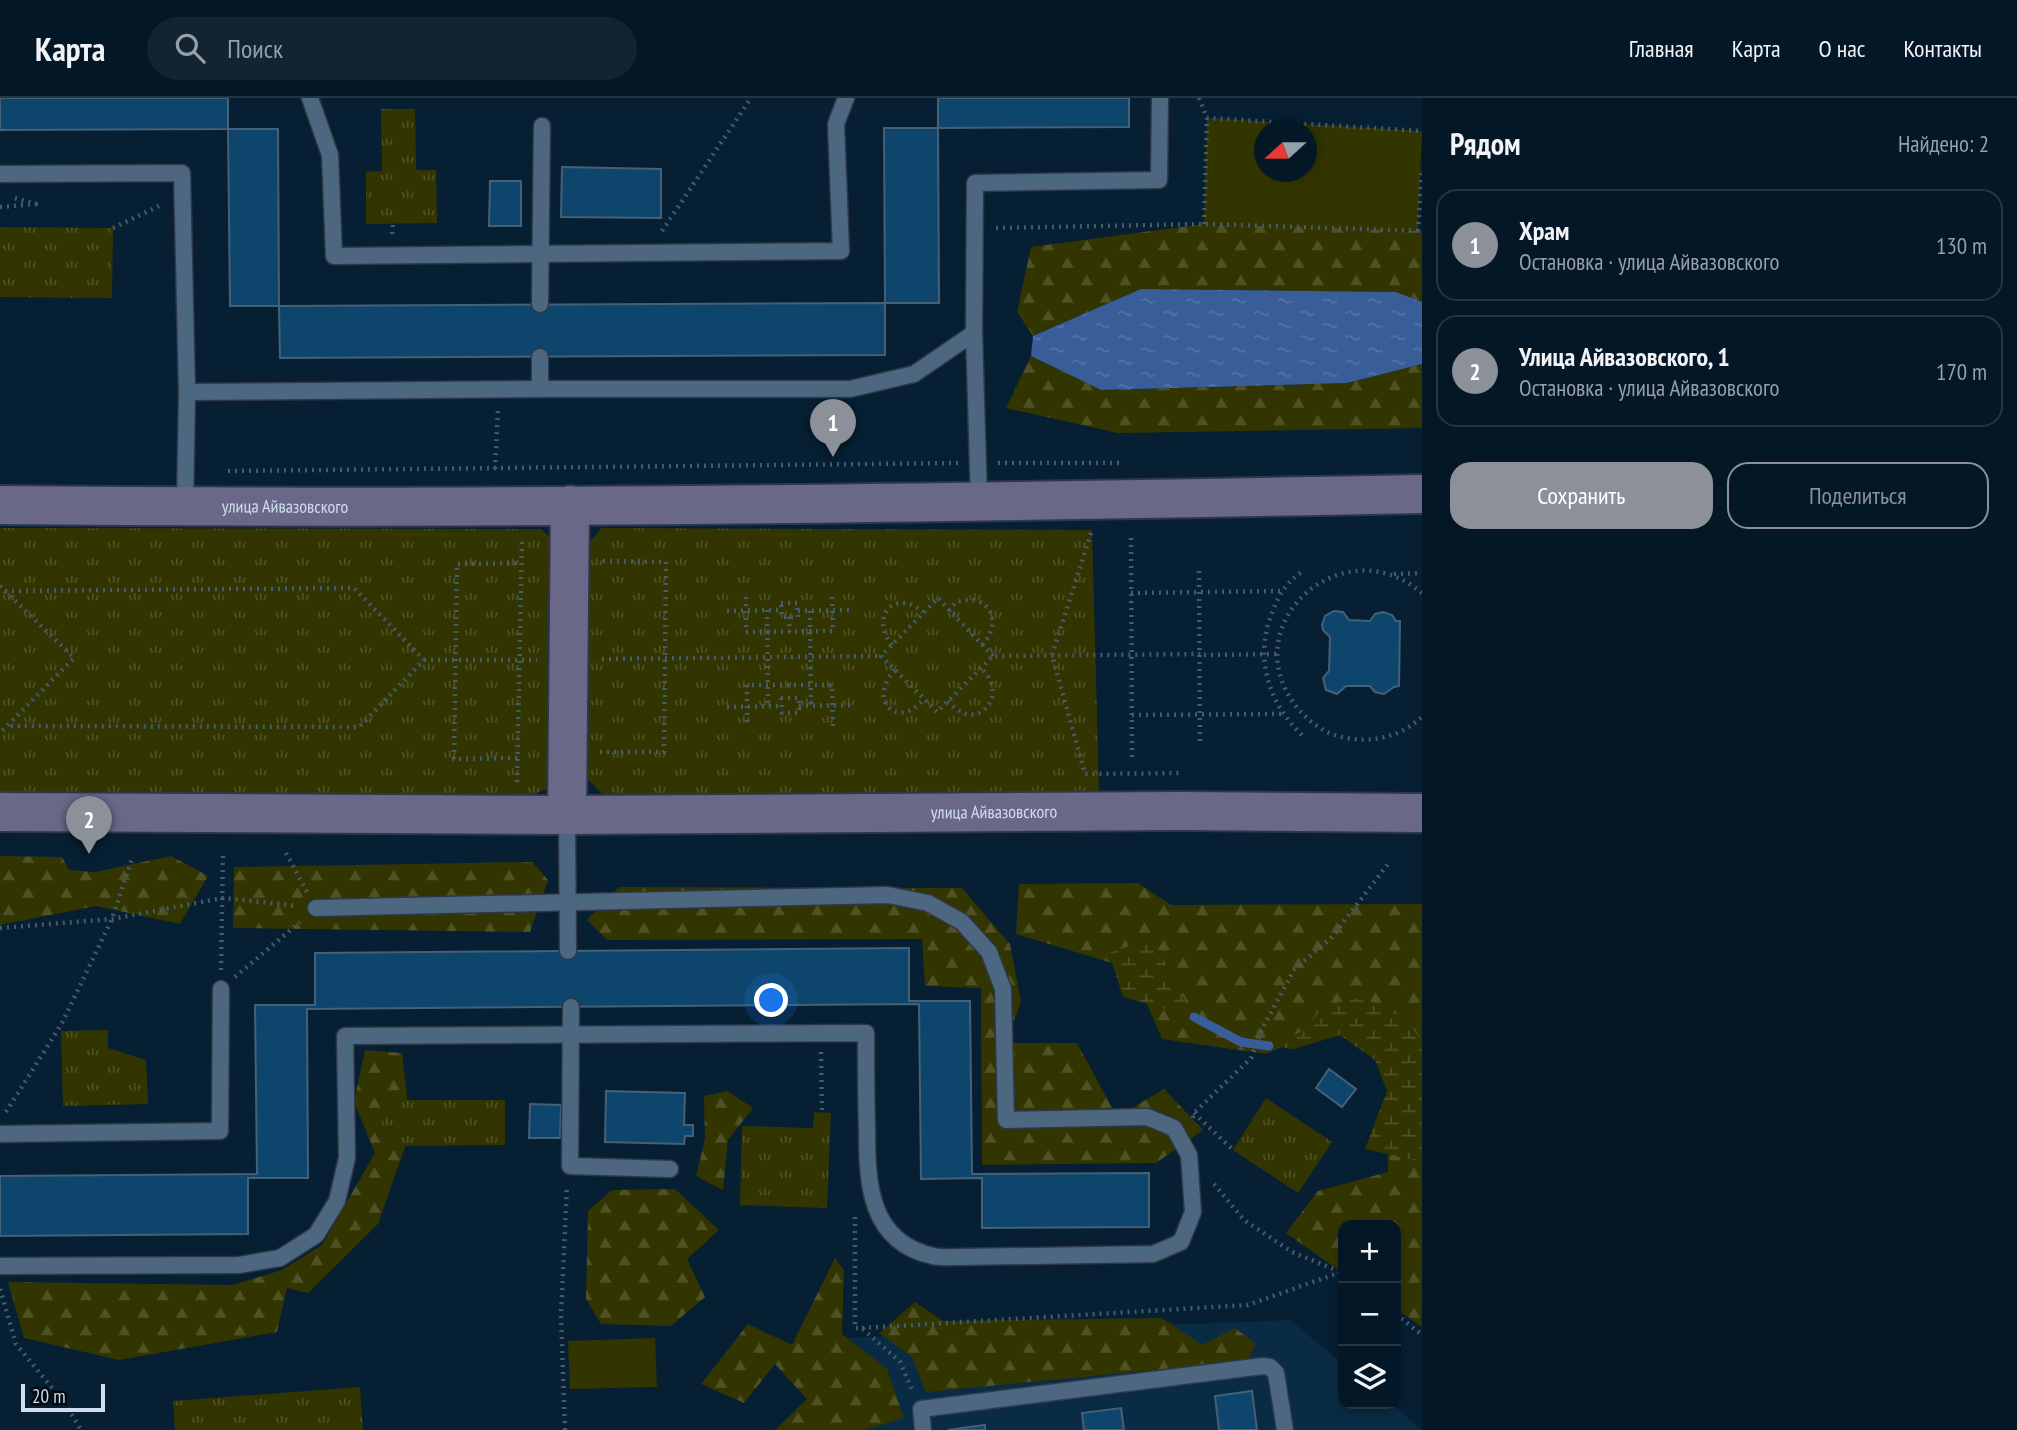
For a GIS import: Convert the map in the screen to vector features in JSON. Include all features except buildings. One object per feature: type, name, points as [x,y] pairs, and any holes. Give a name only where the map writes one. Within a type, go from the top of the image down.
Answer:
[{"type":"main road","name":"улица Айвазовского","points":[[0,505],[185,489],[570,505],[1422,494]]},
{"type":"main road","points":[[566,815],[570,505]]},
{"type":"main road","name":"улица Айвазовского","points":[[0,811],[566,815],[1180,811],[1422,813]]},
{"type":"lane","points":[[310,98],[330,155],[334,256],[841,251],[836,124],[846,98]]},
{"type":"lane","points":[[979,501],[974,333],[975,183],[1159,180],[1160,98]]},
{"type":"lane","points":[[540,304],[542,126]]},
{"type":"lane","points":[[0,174],[182,173],[187,393],[185,489]]},
{"type":"lane","points":[[187,393],[540,388],[850,389],[914,374],[974,333]]},
{"type":"lane","points":[[540,356],[540,388]]},
{"type":"lane","points":[[566,815],[568,951]]},
{"type":"lane","points":[[0,1266],[239,1265],[280,1258],[316,1235],[337,1201],[347,1158],[345,1036],[866,1033],[867,1178],[873,1205],[886,1228],[907,1246],[933,1256],[1153,1254],[1181,1242],[1193,1212],[1189,1155],[1174,1128],[1147,1117],[1006,1120],[1003,989],[989,952],[962,922],[928,903],[888,894],[316,908]]},
{"type":"lane","points":[[0,1134],[220,1131],[221,989]]},
{"type":"lane","points":[[570,1007],[570,1166],[670,1169]]},
{"type":"lane","points":[[923,1430],[920,1409],[1262,1366],[1270,1367],[1276,1373],[1284,1430]]},
{"type":"path","points":[[646,255],[751,98]]},
{"type":"path","points":[[1199,98],[1207,118],[1204,224]]},
{"type":"path","points":[[1207,118],[1422,131]]},
{"type":"path","points":[[975,228],[1204,224],[1420,231],[1422,169]]},
{"type":"path","points":[[113,228],[183,195]]},
{"type":"path","points":[[0,208],[36,204],[12,197]]},
{"type":"path","points":[[495,469],[499,390]]},
{"type":"path","points":[[185,489],[495,469],[979,462],[1123,464]]},
{"type":"path","points":[[1091,530],[1052,655],[1085,774],[1179,773]]},
{"type":"path","points":[[517,784],[522,534]]},
{"type":"path","points":[[1131,538],[1132,758]]},
{"type":"path","points":[[567,752],[664,752],[666,562],[570,561]]},
{"type":"path","points":[[517,758],[454,758],[455,660],[457,565],[521,563]]},
{"type":"path","points":[[1422,573],[1390,573],[1367,569],[1351,570],[1326,578],[1300,598],[1286,619],[1279,654],[1282,677],[1291,699],[1308,719],[1328,733],[1351,739],[1378,739],[1399,733],[1422,718]]},
{"type":"path","points":[[1199,570],[1203,654],[1200,744]]},
{"type":"path","points":[[1302,572],[1290,580],[1282,591],[1266,628],[1264,668],[1270,689],[1283,713],[1302,735]]},
{"type":"path","points":[[1390,573],[1422,593]]},
{"type":"path","points":[[2,588],[354,588],[424,660],[881,656],[937,598],[993,656]]},
{"type":"path","points":[[0,733],[74,658],[2,588]]},
{"type":"path","points":[[1131,593],[1282,591]]},
{"type":"path","points":[[746,597],[746,632],[833,631],[832,594]]},
{"type":"path","points":[[949,611],[955,603],[972,599],[981,602],[990,611],[994,621],[992,630],[982,645]]},
{"type":"path","points":[[892,645],[884,635],[882,625],[889,608],[904,602],[913,604],[923,612]]},
{"type":"path","points":[[781,603],[797,603],[797,611],[797,617],[782,617],[781,603]]},
{"type":"path","points":[[767,610],[768,706]]},
{"type":"path","points":[[727,611],[782,610]]},
{"type":"path","points":[[797,611],[852,610]]},
{"type":"path","points":[[810,611],[811,706]]},
{"type":"path","points":[[789,617],[790,632]]},
{"type":"path","points":[[881,656],[937,712],[993,656],[1279,654]]},
{"type":"path","points":[[7,726],[359,727],[424,660]]},
{"type":"path","points":[[948,701],[965,714],[974,714],[988,705],[993,694],[993,684],[981,668]]},
{"type":"path","points":[[895,670],[884,685],[882,696],[885,705],[893,711],[906,713],[916,709],[924,699]]},
{"type":"path","points":[[747,722],[747,685],[832,685],[833,727]]},
{"type":"path","points":[[789,685],[789,698]]},
{"type":"path","points":[[781,698],[799,698],[799,706],[799,713],[782,713],[781,698]]},
{"type":"path","points":[[799,706],[851,705]]},
{"type":"path","points":[[727,707],[781,706]]},
{"type":"path","points":[[1132,715],[1283,713]]},
{"type":"path","points":[[221,989],[223,853]]},
{"type":"path","points":[[286,853],[316,908]]},
{"type":"path","points":[[0,1122],[62,1023],[112,919],[133,856]]},
{"type":"path","points":[[1338,1270],[1292,1252],[1244,1220],[1189,1155],[1194,1113],[1251,1058],[1263,1027],[1294,970],[1332,937],[1388,864]]},
{"type":"path","points":[[0,928],[112,919],[223,898],[316,908]]},
{"type":"path","points":[[221,989],[316,908]]},
{"type":"path","points":[[820,1034],[822,1112]]},
{"type":"path","points":[[1194,1113],[1233,1150]]},
{"type":"path","points":[[565,1195],[561,1315],[565,1430]]},
{"type":"path","points":[[855,1240],[855,1328],[1248,1305],[1338,1274]]},
{"type":"path","points":[[0,1289],[16,1344],[66,1405],[81,1430]]},
{"type":"path","points":[[1401,1318],[1422,1335]]},
{"type":"path","points":[[862,1328],[900,1362],[920,1409]]},
{"type":"shaded area","points":[[1290,1320],[1338,1360],[1338,1409],[1398,1409],[1422,1430],[806,1430],[842,1338]]},
{"type":"green space","points":[[381,109],[415,109],[416,170],[436,170],[437,223],[366,224],[366,172],[382,171]]},
{"type":"green space","points":[[1207,118],[1254,121],[1254,182],[1317,182],[1317,125],[1422,131],[1418,231],[1204,224]]},
{"type":"green space","points":[[1204,224],[1422,231],[1422,302],[1396,292],[1141,289],[1033,336],[1017,312],[1031,247]]},
{"type":"green space","points":[[0,227],[113,228],[112,298],[0,297]]},
{"type":"green space","points":[[1031,356],[1101,390],[1347,383],[1422,364],[1422,428],[1118,433],[1006,408]]},
{"type":"green space","points":[[0,528],[541,529],[556,543],[551,787],[526,798],[0,800]]},
{"type":"green space","points":[[602,528],[1092,530],[1099,794],[606,798],[583,774],[587,545]]},
{"type":"green space","points":[[0,856],[62,857],[69,870],[95,872],[171,856],[208,876],[180,924],[96,906],[0,925]]},
{"type":"green space","points":[[532,862],[548,880],[530,932],[233,928],[234,867]]},
{"type":"green space","points":[[1138,883],[1171,905],[1422,904],[1422,1327],[1401,1312],[1401,1220],[1338,1220],[1338,1269],[1286,1233],[1318,1191],[1388,1172],[1387,1108],[1407,1056],[1344,1017],[1266,1054],[1162,1039],[1132,969],[1016,934],[1019,884]]},
{"type":"green space","points":[[619,887],[962,888],[1010,944],[1021,1002],[1006,1043],[1077,1043],[1117,1117],[1164,1089],[1203,1130],[1156,1163],[982,1165],[981,988],[925,986],[922,939],[607,940],[587,920]]},
{"type":"green space","points":[[1152,938],[1194,1017],[1123,997],[1109,953]]},
{"type":"green space","points":[[1362,997],[1406,1019],[1422,1041],[1422,1158],[1419,1161],[1365,1149],[1387,1091],[1375,1060],[1340,1035],[1294,1049],[1269,1046],[1305,1030],[1323,1006]]},
{"type":"green space","points":[[108,1030],[108,1048],[146,1060],[148,1104],[63,1106],[61,1031]]},
{"type":"green space","points":[[365,1050],[402,1053],[411,1130],[378,1224],[308,1293],[287,1288],[277,1332],[119,1360],[24,1338],[8,1282],[232,1285],[282,1270],[322,1245],[375,1153],[354,1102]]},
{"type":"green space","points":[[727,1091],[753,1108],[728,1140],[723,1190],[696,1176],[705,1139],[704,1096]]},
{"type":"green space","points":[[1266,1098],[1332,1142],[1298,1193],[1233,1150]]},
{"type":"green space","points":[[382,1100],[505,1100],[505,1145],[382,1146]]},
{"type":"green space","points":[[814,1112],[831,1113],[827,1208],[740,1205],[742,1126],[813,1128]]},
{"type":"green space","points":[[675,1189],[719,1230],[687,1259],[705,1297],[671,1326],[601,1324],[586,1299],[588,1211],[612,1190]]},
{"type":"green space","points":[[835,1258],[844,1270],[842,1334],[887,1369],[904,1418],[865,1430],[775,1430],[807,1399],[775,1364],[744,1403],[701,1384],[748,1324],[792,1345]]},
{"type":"green space","points":[[915,1302],[943,1321],[1162,1318],[1202,1345],[1235,1328],[1256,1344],[1248,1361],[926,1392],[912,1357],[879,1333]]},
{"type":"green space","points":[[655,1338],[657,1387],[570,1389],[568,1341]]},
{"type":"green space","points":[[360,1387],[363,1430],[175,1430],[173,1401]]},
{"type":"water","points":[[1141,289],[1396,292],[1422,302],[1422,364],[1347,383],[1101,390],[1031,356],[1033,336]]},
{"type":"waterway","points":[[1194,1017],[1241,1042],[1269,1046]]},
{"type":"place","name":"Храм","points":[[833,457]]},
{"type":"place","name":"Улица Айвазовского, 1","points":[[89,854]]}]
